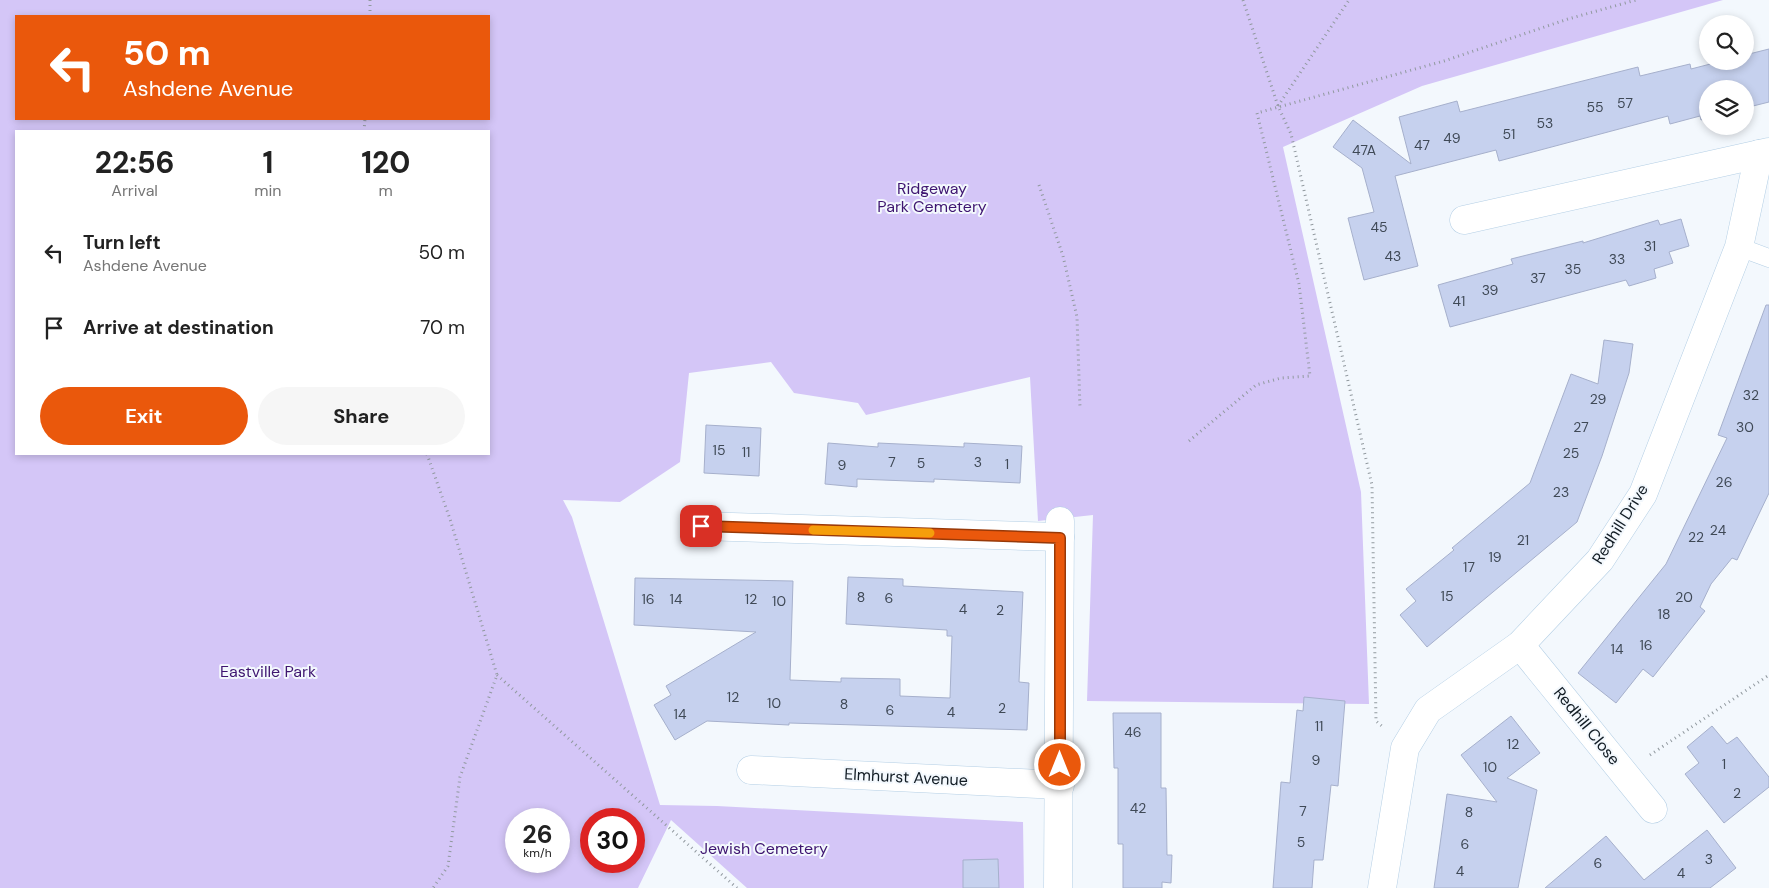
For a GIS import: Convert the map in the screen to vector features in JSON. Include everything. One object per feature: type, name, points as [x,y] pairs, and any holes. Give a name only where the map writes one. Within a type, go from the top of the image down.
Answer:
[{"type":"street","name":"Redhill Drive","points":[[1382,888],[1405,748],[1428,710],[1520,645],[1600,560],[1643,494],[1739,247],[1764,153],[1464,220]]},
{"type":"street","points":[[701,526],[1060,529],[1058,888]]},
{"type":"street","name":"Redhill Close","points":[[1520,645],[1652,809]]},
{"type":"street","name":"Elmhurst Avenue","points":[[751,770],[1060,785]]},
{"type":"lane","points":[[1739,247],[1769,258]]},
{"type":"path","points":[[370,0],[370,15]]},
{"type":"path","points":[[1243,0],[1278,106],[1291,134],[1372,485],[1376,721],[1405,748]]},
{"type":"path","points":[[1278,106],[1349,0]]},
{"type":"path","points":[[1189,441],[1256,385],[1281,378],[1310,376],[1298,284],[1257,113],[1444,60],[1568,19],[1636,0]]},
{"type":"path","points":[[1039,185],[1063,256],[1076,318],[1080,408]]},
{"type":"path","points":[[427,455],[450,519],[497,675],[737,888]]},
{"type":"path","points":[[433,888],[448,866],[460,777],[497,675]]},
{"type":"path","points":[[1624,772],[1769,675]]},
{"type":"green space","points":[[0,0],[1723,0],[1422,86],[1283,147],[1361,492],[1369,704],[1087,701],[1093,515],[1038,521],[1030,377],[866,415],[858,403],[794,393],[771,362],[689,373],[680,462],[620,502],[563,500],[572,517],[660,805],[717,806],[1023,822],[1024,888],[747,888],[671,820],[638,888],[0,888]]},
{"type":"building","points":[[1769,49],[1769,102],[1754,106],[1754,80],[1699,80],[1699,116],[1670,124],[1668,116],[1499,161],[1496,150],[1395,176],[1418,266],[1364,280],[1348,218],[1374,212],[1362,168],[1333,147],[1353,120],[1411,164],[1399,117],[1457,101],[1460,112],[1638,67],[1640,76],[1690,64],[1691,69],[1699,67],[1699,70],[1754,70],[1754,53]]},
{"type":"building","points":[[1681,219],[1689,246],[1669,252],[1673,263],[1654,269],[1656,278],[1629,286],[1626,280],[1450,327],[1438,285],[1513,264],[1511,259],[1583,241],[1583,243],[1658,220],[1660,225]]},
{"type":"building","points":[[1766,305],[1769,305],[1769,493],[1737,560],[1732,558],[1711,584],[1700,607],[1705,611],[1653,677],[1643,669],[1616,703],[1578,673],[1666,564],[1727,438],[1718,435]]},
{"type":"building","points":[[1604,340],[1633,344],[1629,373],[1602,456],[1577,522],[1427,647],[1400,615],[1416,601],[1406,589],[1454,550],[1452,548],[1530,483],[1571,374],[1598,384]]},
{"type":"building","points":[[706,425],[761,428],[759,476],[704,473]]},
{"type":"building","points":[[828,443],[878,447],[878,443],[964,447],[964,443],[1022,446],[1020,483],[934,479],[934,482],[857,479],[857,487],[825,484]]},
{"type":"building","points":[[848,577],[903,579],[903,586],[1023,592],[1019,682],[1029,683],[1027,730],[789,723],[789,725],[707,721],[675,740],[654,705],[671,695],[666,686],[756,632],[634,625],[635,578],[793,581],[790,680],[841,682],[841,678],[900,679],[900,696],[950,698],[952,636],[947,636],[947,630],[846,624]]},
{"type":"building","points":[[1304,697],[1345,701],[1338,786],[1331,785],[1323,860],[1314,860],[1312,888],[1273,888],[1281,782],[1290,783],[1297,710],[1303,711]]},
{"type":"building","points":[[1113,713],[1161,713],[1161,788],[1166,788],[1167,855],[1172,855],[1171,883],[1162,882],[1162,888],[1123,888],[1123,844],[1118,844],[1118,768],[1114,768]]},
{"type":"building","points":[[1511,716],[1540,753],[1507,778],[1537,790],[1518,888],[1434,888],[1447,794],[1497,802],[1461,755]]},
{"type":"building","points":[[1712,726],[1727,744],[1737,737],[1769,777],[1769,787],[1724,823],[1685,774],[1699,763],[1687,747]]},
{"type":"building","points":[[1707,830],[1736,868],[1710,888],[1545,888],[1606,836],[1644,880]]},
{"type":"building","points":[[998,859],[999,888],[963,888],[963,860]]},
{"type":"slow traffic","points":[[813,530],[930,533]]},
{"type":"route","points":[[701,526],[1060,538],[1060,765]]},
{"type":"park label","name":"Ridgeway Park Cemetery","points":[[932,197]]},
{"type":"park label","name":"Eastville Park","points":[[268,671]]},
{"type":"park label","name":"Jewish Cemetery","points":[[764,848]]}]
